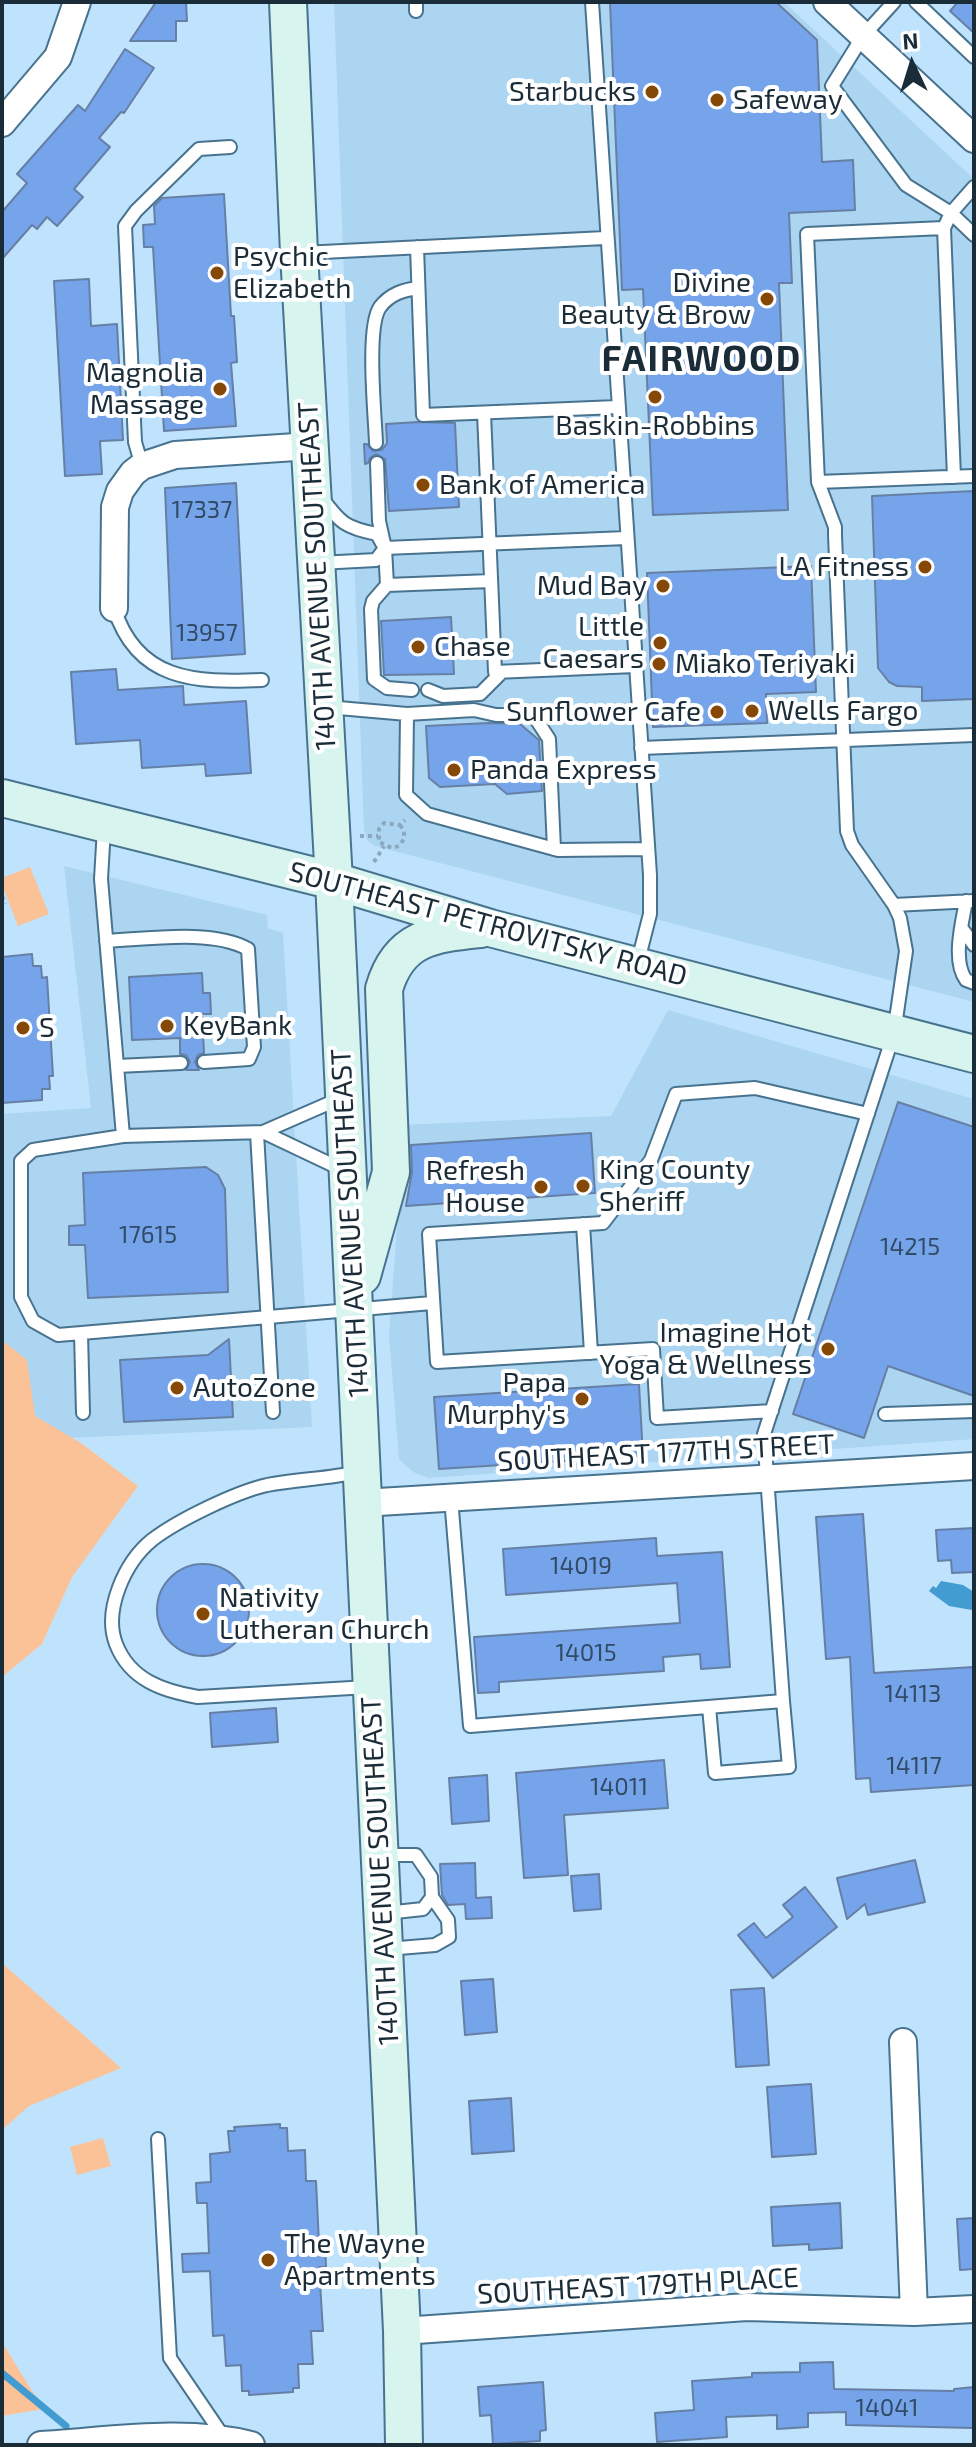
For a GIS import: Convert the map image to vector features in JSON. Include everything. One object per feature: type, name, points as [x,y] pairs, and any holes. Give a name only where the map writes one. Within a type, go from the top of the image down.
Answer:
[{"type":"main road","name":"140TH AVENUE SOUTHEAST","points":[[288,2],[334,881],[402,2331],[404,2445]]},
{"type":"main road","name":"SOUTHEAST PETROVITSKY ROAD","points":[[2,798],[334,881],[490,928],[974,1054]]},
{"type":"main road","points":[[353,1309],[391,1172],[384,989],[389,972],[400,956],[419,940],[443,933],[490,928]]},
{"type":"street","points":[[2,123],[58,57],[77,2]]},
{"type":"street","points":[[827,2],[974,139]]},
{"type":"street","points":[[114,608],[115,507],[120,491],[133,473],[142,466],[175,455],[311,446]]},
{"type":"street","name":"SOUTHEAST 177TH STREET","points":[[362,1487],[451,1498],[974,1466]]},
{"type":"street","points":[[903,2042],[914,2312]]},
{"type":"street","name":"SOUTHEAST 179TH PLACE","points":[[402,2331],[747,2307],[914,2312],[974,2309]]},
{"type":"street","points":[[41,2445],[172,2437],[238,2442]]},
{"type":"lane","points":[[592,2],[605,238],[648,849],[650,914],[637,965]]},
{"type":"lane","points":[[894,2],[863,36],[832,86],[906,185],[951,213],[974,235]]},
{"type":"lane","points":[[923,4],[974,57]]},
{"type":"lane","points":[[142,466],[135,442],[125,226],[136,211],[199,149],[230,147]]},
{"type":"lane","points":[[954,477],[944,228],[951,213],[974,187]]},
{"type":"lane","points":[[709,1707],[715,1773],[789,1767],[765,1480],[764,1434],[894,1033],[906,951],[900,918],[894,905],[852,845],[847,831],[835,527],[818,482],[807,234],[944,228]]},
{"type":"lane","points":[[299,253],[605,238]]},
{"type":"lane","points":[[417,247],[423,415],[617,407]]},
{"type":"lane","points":[[376,443],[372,328],[378,309],[389,296],[418,288]]},
{"type":"lane","points":[[484,413],[495,672],[635,666]]},
{"type":"lane","points":[[377,463],[379,521],[385,548],[387,585],[373,601],[371,609],[374,679],[387,688],[412,690]]},
{"type":"lane","points":[[818,482],[974,476]]},
{"type":"lane","points":[[312,484],[338,520],[358,530],[377,534],[385,548]]},
{"type":"lane","points":[[385,548],[626,538]]},
{"type":"lane","points":[[316,563],[376,560],[385,548]]},
{"type":"lane","points":[[387,585],[491,581]]},
{"type":"lane","points":[[114,608],[121,631],[137,653],[171,675],[236,681],[262,680]]},
{"type":"lane","points":[[428,690],[443,696],[480,694],[502,672]]},
{"type":"lane","points":[[324,707],[407,714],[474,710],[496,715],[527,715],[541,723],[549,739],[554,849]]},
{"type":"lane","points":[[407,714],[406,795],[427,814],[554,849],[648,849]]},
{"type":"lane","points":[[641,748],[974,735]]},
{"type":"lane","points":[[104,825],[101,879],[123,1136]]},
{"type":"lane","points":[[894,905],[970,901],[958,951],[959,968],[966,980],[974,983]]},
{"type":"lane","points":[[963,930],[974,945]]},
{"type":"lane","points":[[106,941],[213,937],[234,941],[248,949],[254,1047],[249,1059],[204,1062]]},
{"type":"lane","points":[[117,1066],[181,1063]]},
{"type":"lane","points":[[772,1411],[657,1418],[653,1349],[437,1362],[429,1234],[603,1223],[651,1160],[676,1094],[755,1088],[868,1114]]},
{"type":"lane","points":[[344,1097],[260,1132],[123,1136],[33,1150],[21,1161],[21,1297],[33,1321],[58,1335],[432,1303]]},
{"type":"lane","points":[[260,1132],[347,1172]]},
{"type":"lane","points":[[260,1132],[273,1412]]},
{"type":"lane","points":[[583,1224],[591,1353]]},
{"type":"lane","points":[[81,1333],[83,1413]]},
{"type":"lane","points":[[885,1414],[974,1411]]},
{"type":"lane","points":[[362,1487],[332,1478],[266,1485],[205,1509],[152,1541],[130,1564],[115,1603],[112,1634],[121,1657],[133,1671],[149,1683],[170,1692],[198,1697],[371,1687]]},
{"type":"lane","points":[[451,1498],[470,1726],[783,1701]]},
{"type":"lane","points":[[379,1855],[416,1855],[431,1877],[432,1897],[448,1920],[449,1937],[435,1945],[384,1950]]},
{"type":"lane","points":[[382,1913],[423,1909],[432,1897]]},
{"type":"lane","points":[[158,2139],[170,2358],[238,2442]]},
{"type":"path","points":[[400,825],[405,820]]},
{"type":"path","points":[[384,823],[400,825],[404,831],[404,839],[399,846],[392,848],[384,846],[378,836],[384,823]]},
{"type":"path","points":[[354,836],[378,836]]},
{"type":"path","points":[[374,862],[384,846]]},
{"type":"path","points":[[2,896],[5,904]]},
{"type":"shaded area","points":[[334,2],[784,2],[974,179],[974,1002],[375,846],[367,840],[364,831]]},
{"type":"shaded area","points":[[64,866],[267,915],[268,928],[283,933],[312,1427],[2,1441],[2,1114],[91,1108]]},
{"type":"shaded area","points":[[30,867],[49,914],[18,926],[2,878]]},
{"type":"shaded area","points":[[668,1010],[974,1099],[974,1439],[428,1478],[413,1472],[399,1459],[389,1336],[401,1172],[400,1125],[611,1116]]},
{"type":"shaded area","points":[[2,1340],[27,1360],[35,1416],[81,1443],[138,1486],[72,1577],[42,1644],[2,1677]]},
{"type":"shaded area","points":[[2,1963],[121,2068],[29,2106],[2,2130]]},
{"type":"shaded area","points":[[103,2138],[111,2166],[77,2175],[70,2147]]},
{"type":"shaded area","points":[[2,2342],[43,2409],[2,2416]]},
{"type":"water","points":[[941,1581],[963,1585],[974,1592],[972,1610],[949,1606],[929,1591]]},
{"type":"building","points":[[156,2],[186,2],[187,21],[176,21],[176,41],[130,41]]},
{"type":"building","name":"Safeway","points":[[610,2],[776,2],[817,40],[822,162],[853,160],[855,210],[789,213],[792,283],[779,283],[788,510],[653,515],[643,289],[622,290]]},
{"type":"building","points":[[958,2],[974,2],[974,33],[950,11]]},
{"type":"building","points":[[125,49],[154,68],[124,113],[121,112],[99,138],[110,147],[74,189],[83,197],[57,226],[47,217],[37,229],[32,225],[2,259],[2,212],[27,183],[17,174],[78,105],[85,111]]},
{"type":"building","points":[[224,194],[231,316],[234,316],[237,362],[231,363],[236,426],[164,431],[153,247],[144,247],[143,225],[155,224],[154,206],[162,198]]},
{"type":"building","points":[[89,279],[91,326],[117,324],[123,440],[100,441],[102,474],[65,476],[54,281]]},
{"type":"building","name":"Bank of America","points":[[455,423],[459,507],[389,511],[385,459],[376,454],[365,464],[364,444],[373,451],[382,450],[387,443],[386,424]]},
{"type":"building","points":[[236,483],[245,654],[172,659],[165,488]]},
{"type":"building","name":"LA Fitness","points":[[974,491],[974,699],[922,701],[922,687],[897,686],[889,682],[878,668],[872,496]]},
{"type":"building","points":[[811,566],[816,692],[766,694],[767,723],[653,727],[647,573]]},
{"type":"building","name":"Chase","points":[[451,617],[454,674],[384,675],[381,621]]},
{"type":"building","points":[[116,669],[118,690],[183,686],[184,705],[246,701],[251,773],[206,776],[205,764],[142,768],[140,740],[76,744],[71,672]]},
{"type":"building","points":[[520,724],[539,740],[542,791],[507,794],[495,784],[440,787],[429,778],[426,726]]},
{"type":"building","name":"S","points":[[32,954],[33,966],[41,966],[42,978],[47,977],[53,1076],[49,1076],[50,1089],[42,1089],[42,1100],[2,1103],[2,957]]},
{"type":"building","name":"KeyBank","points":[[202,973],[203,993],[210,993],[211,1014],[202,1014],[204,1053],[198,1055],[195,1062],[199,1070],[186,1070],[190,1062],[186,1055],[180,1054],[180,1038],[132,1040],[129,977]]},
{"type":"building","points":[[898,1102],[974,1127],[974,1396],[888,1366],[864,1438],[793,1414]]},
{"type":"building","points":[[591,1133],[595,1193],[406,1206],[412,1172],[411,1145]]},
{"type":"building","points":[[206,1167],[218,1175],[225,1189],[228,1292],[88,1298],[85,1245],[69,1245],[69,1226],[85,1225],[83,1173]]},
{"type":"building","name":"AutoZone","points":[[229,1339],[233,1417],[124,1422],[120,1360],[208,1355]]},
{"type":"building","points":[[639,1384],[643,1456],[439,1469],[434,1397]]},
{"type":"building","points":[[863,1514],[874,1673],[974,1667],[974,1785],[871,1792],[870,1778],[856,1779],[850,1657],[826,1659],[816,1517]]},
{"type":"building","points":[[974,1528],[974,1572],[952,1573],[951,1560],[938,1561],[936,1530]]},
{"type":"building","points":[[656,1538],[657,1556],[722,1552],[730,1667],[701,1669],[700,1654],[663,1657],[664,1671],[499,1682],[499,1692],[478,1693],[474,1637],[680,1623],[677,1583],[506,1595],[503,1549]]},
{"type":"building","name":"Nativity Lutheran Church","points":[[203,1564],[221,1568],[235,1578],[245,1592],[249,1610],[245,1628],[235,1642],[221,1652],[203,1656],[185,1652],[171,1642],[161,1628],[157,1610],[161,1592],[171,1578],[185,1568]]},
{"type":"building","points":[[276,1708],[278,1742],[212,1747],[210,1713]]},
{"type":"building","points":[[664,1760],[668,1808],[564,1815],[568,1875],[524,1878],[516,1773]]},
{"type":"building","points":[[487,1775],[489,1821],[452,1824],[449,1778]]},
{"type":"building","points":[[915,1860],[925,1902],[868,1915],[865,1904],[847,1919],[837,1878]]},
{"type":"building","points":[[475,1863],[476,1898],[491,1897],[492,1918],[466,1919],[465,1904],[448,1905],[442,1895],[440,1864]]},
{"type":"building","points":[[599,1874],[601,1909],[574,1911],[571,1876]]},
{"type":"building","points":[[805,1887],[837,1927],[773,1978],[738,1935],[754,1923],[766,1938],[793,1917],[783,1905]]},
{"type":"building","points":[[493,1979],[497,2032],[465,2035],[461,1981]]},
{"type":"building","points":[[764,1988],[769,2065],[736,2067],[731,1990]]},
{"type":"building","points":[[811,2084],[816,2154],[772,2157],[767,2087]]},
{"type":"building","points":[[511,2098],[514,2151],[472,2154],[469,2101]]},
{"type":"building","name":"The Wayne Apartments","points":[[280,2124],[280,2128],[287,2128],[288,2151],[305,2150],[306,2181],[316,2181],[319,2243],[325,2243],[326,2267],[319,2267],[323,2331],[311,2331],[313,2364],[298,2364],[299,2388],[293,2388],[293,2392],[249,2395],[249,2391],[242,2391],[241,2365],[226,2366],[224,2335],[213,2336],[210,2271],[183,2272],[182,2254],[209,2253],[207,2203],[197,2203],[196,2183],[211,2182],[210,2154],[230,2152],[228,2131],[235,2131],[234,2127]]},
{"type":"building","points":[[840,2203],[842,2248],[809,2250],[809,2244],[773,2246],[771,2207]]},
{"type":"building","points":[[974,2218],[974,2269],[960,2270],[957,2219]]},
{"type":"building","points":[[833,2362],[834,2389],[954,2391],[974,2387],[974,2428],[846,2425],[846,2412],[808,2413],[808,2427],[777,2429],[777,2415],[726,2417],[727,2437],[657,2442],[655,2413],[694,2410],[692,2381],[752,2377],[752,2373],[800,2372],[800,2363]]},
{"type":"building","points":[[543,2382],[546,2430],[540,2431],[540,2441],[493,2444],[491,2415],[480,2416],[478,2387]]},
{"type":"waterway","points":[[2,2373],[66,2426]]},
{"type":"place","name":"Starbucks","points":[[652,92]]},
{"type":"place","name":"Safeway","points":[[717,100]]},
{"type":"place","name":"Psychic Elizabeth","points":[[217,273]]},
{"type":"place","name":"Divine Beauty & Brow","points":[[767,299]]},
{"type":"place","name":"Magnolia Massage","points":[[220,389]]},
{"type":"place","name":"Baskin-Robbins","points":[[655,397]]},
{"type":"place","name":"Bank of America","points":[[423,485]]},
{"type":"place","name":"LA Fitness","points":[[925,567]]},
{"type":"place","name":"Mud Bay","points":[[663,586]]},
{"type":"place","name":"Little Caesars","points":[[660,643]]},
{"type":"place","name":"Chase","points":[[418,647]]},
{"type":"place","name":"Miako Teriyaki","points":[[659,664]]},
{"type":"place","name":"Wells Fargo","points":[[752,711]]},
{"type":"place","name":"Sunflower Cafe","points":[[717,712]]},
{"type":"place","name":"Panda Express","points":[[454,770]]},
{"type":"place","name":"KeyBank","points":[[167,1026]]},
{"type":"place","name":"S","points":[[23,1028]]},
{"type":"place","name":"King County Sheriff","points":[[583,1186]]},
{"type":"place","name":"Refresh House","points":[[541,1187]]},
{"type":"place","name":"Imagine Hot Yoga & Wellness","points":[[828,1349]]},
{"type":"place","name":"AutoZone","points":[[177,1388]]},
{"type":"place","name":"Papa Murphy's","points":[[582,1399]]},
{"type":"place","name":"Nativity Lutheran Church","points":[[203,1614]]},
{"type":"place","name":"The Wayne Apartments","points":[[268,2260]]},
{"type":"district","name":"FAIRWOOD","points":[[702,359]]}]
